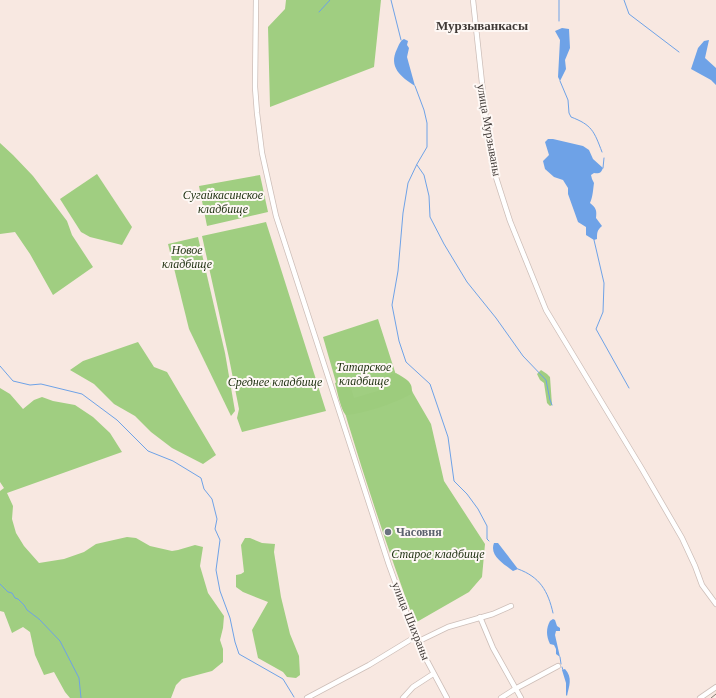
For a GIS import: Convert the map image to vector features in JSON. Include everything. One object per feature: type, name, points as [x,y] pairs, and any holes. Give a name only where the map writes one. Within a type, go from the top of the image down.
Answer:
[{"type":"street","name":"улица Шихраны","points":[[256,0],[256,100],[262,153],[269,191],[389,565],[416,639],[433,674],[447,698]]},
{"type":"street","name":"улица Мурзываны","points":[[473,0],[487,129],[494,168],[510,221],[546,310],[682,538],[695,566],[702,586],[716,604]]},
{"type":"street","points":[[307,698],[416,639],[448,627],[494,614],[511,606]]},
{"type":"street","points":[[480,617],[493,648],[520,698]]},
{"type":"street","points":[[501,698],[558,666]]},
{"type":"street","points":[[403,698],[413,687],[433,674]]},
{"type":"street","points":[[700,698],[716,687]]},
{"type":"green space","points":[[286,0],[381,0],[374,67],[270,107],[268,27],[285,9]]},
{"type":"green space","points":[[0,143],[33,176],[67,221],[72,235],[93,267],[53,295],[30,254],[15,232],[0,234]]},
{"type":"green space","points":[[97,174],[132,227],[122,245],[90,237],[81,232],[60,199]]},
{"type":"green space","name":"Сугайкасинское кладбище","points":[[260,175],[268,212],[207,226],[199,186]]},
{"type":"green space","name":"Среднее кладбище","points":[[266,222],[326,411],[242,432],[237,418],[239,409],[202,236]]},
{"type":"green space","name":"Новое кладбище","points":[[198,237],[225,353],[235,411],[231,416],[189,329],[168,244]]},
{"type":"green space","name":"Старое кладбище","points":[[378,319],[396,375],[408,381],[413,393],[431,424],[444,481],[485,544],[482,577],[469,592],[415,623],[366,481],[323,337]]},
{"type":"green space","points":[[138,342],[154,367],[167,372],[216,455],[203,464],[172,448],[151,432],[135,416],[114,404],[94,384],[70,370],[83,361]]},
{"type":"green space","points":[[541,370],[550,377],[552,405],[550,406],[547,403],[544,383],[540,380],[537,374]]},
{"type":"green space","points":[[396,373],[410,383],[412,390],[411,394],[379,408],[354,414],[346,415],[344,413],[335,383],[343,379],[349,385],[354,398],[378,391],[384,386],[385,376]]},
{"type":"green space","points":[[0,388],[10,394],[23,409],[34,400],[42,397],[53,401],[75,405],[93,417],[110,433],[122,452],[7,493],[13,506],[12,519],[16,533],[24,546],[39,563],[64,559],[84,552],[96,544],[127,537],[136,538],[150,546],[172,551],[195,545],[203,547],[200,566],[208,593],[224,616],[220,640],[223,649],[223,662],[212,671],[182,679],[176,685],[171,698],[70,698],[54,672],[44,675],[35,655],[30,632],[23,627],[12,633],[4,612],[0,611],[0,491],[4,488],[0,482]]},
{"type":"green space","points":[[245,538],[250,538],[262,543],[275,544],[274,552],[281,597],[290,634],[299,656],[300,675],[296,678],[287,677],[283,672],[258,658],[252,630],[268,602],[243,592],[236,587],[236,575],[244,572],[241,545]]},
{"type":"water","points":[[562,28],[569,29],[570,48],[565,60],[566,69],[560,81],[558,77],[560,40],[555,31]]},
{"type":"water","points":[[404,39],[408,41],[407,45],[409,48],[407,57],[415,86],[397,71],[395,66],[395,55],[400,43]]},
{"type":"water","points":[[709,40],[705,58],[716,68],[716,85],[711,80],[691,69],[698,48],[704,41]]},
{"type":"water","points":[[548,139],[583,146],[589,150],[593,159],[603,168],[600,173],[594,173],[591,175],[594,183],[590,203],[596,209],[596,218],[602,226],[599,229],[597,239],[594,240],[586,235],[586,227],[578,222],[568,194],[568,188],[563,180],[554,177],[545,169],[543,161],[549,155],[545,142]]},
{"type":"water","points":[[494,543],[498,543],[518,569],[513,571],[495,556],[493,548]]},
{"type":"water","points":[[553,619],[560,628],[560,631],[556,631],[555,635],[560,657],[556,654],[554,645],[550,644],[547,635],[547,629],[550,621]]},
{"type":"water","points":[[565,669],[570,679],[567,696],[566,683],[562,670]]},
{"type":"waterway","points":[[319,12],[330,0]]},
{"type":"waterway","points":[[391,0],[401,40]]},
{"type":"waterway","points":[[559,0],[559,21]]},
{"type":"waterway","points":[[624,0],[629,14],[679,52]]},
{"type":"waterway","points":[[560,81],[568,100],[569,113],[571,117],[588,126],[597,139],[602,152]]},
{"type":"waterway","points":[[415,86],[427,123],[427,147],[408,183],[403,213],[398,271],[392,305],[399,341],[406,362],[430,384],[448,437],[454,481],[467,494],[478,509],[487,526],[487,539],[489,541]]},
{"type":"waterway","points":[[603,168],[604,158]]},
{"type":"waterway","points":[[417,165],[424,175],[429,196],[430,217],[444,244],[467,282],[496,318],[523,356],[546,380],[552,405]]},
{"type":"waterway","points":[[594,240],[604,283],[603,312],[596,329],[629,388]]},
{"type":"waterway","points":[[0,366],[13,381],[30,385],[41,384],[82,394],[117,420],[148,451],[173,461],[201,478],[204,489],[212,499],[217,519],[215,529],[220,540],[216,570],[220,591],[230,618],[239,654],[283,679],[294,697]]},
{"type":"waterway","points":[[518,569],[532,576],[542,586],[549,598],[553,613]]},
{"type":"waterway","points":[[0,584],[8,592],[12,593],[15,598],[18,599],[27,610],[39,619],[60,641],[79,678],[81,698]]},
{"type":"waterway","points":[[560,657],[561,664]]},
{"type":"railway","points":[[711,698],[716,694]]},
{"type":"place","name":"Часовня","points":[[388,532]]},
{"type":"district","name":"Мурзыванкасы","points":[[482,25]]},
{"type":"park label","name":"Татарское кладбище","points":[[364,374]]}]
